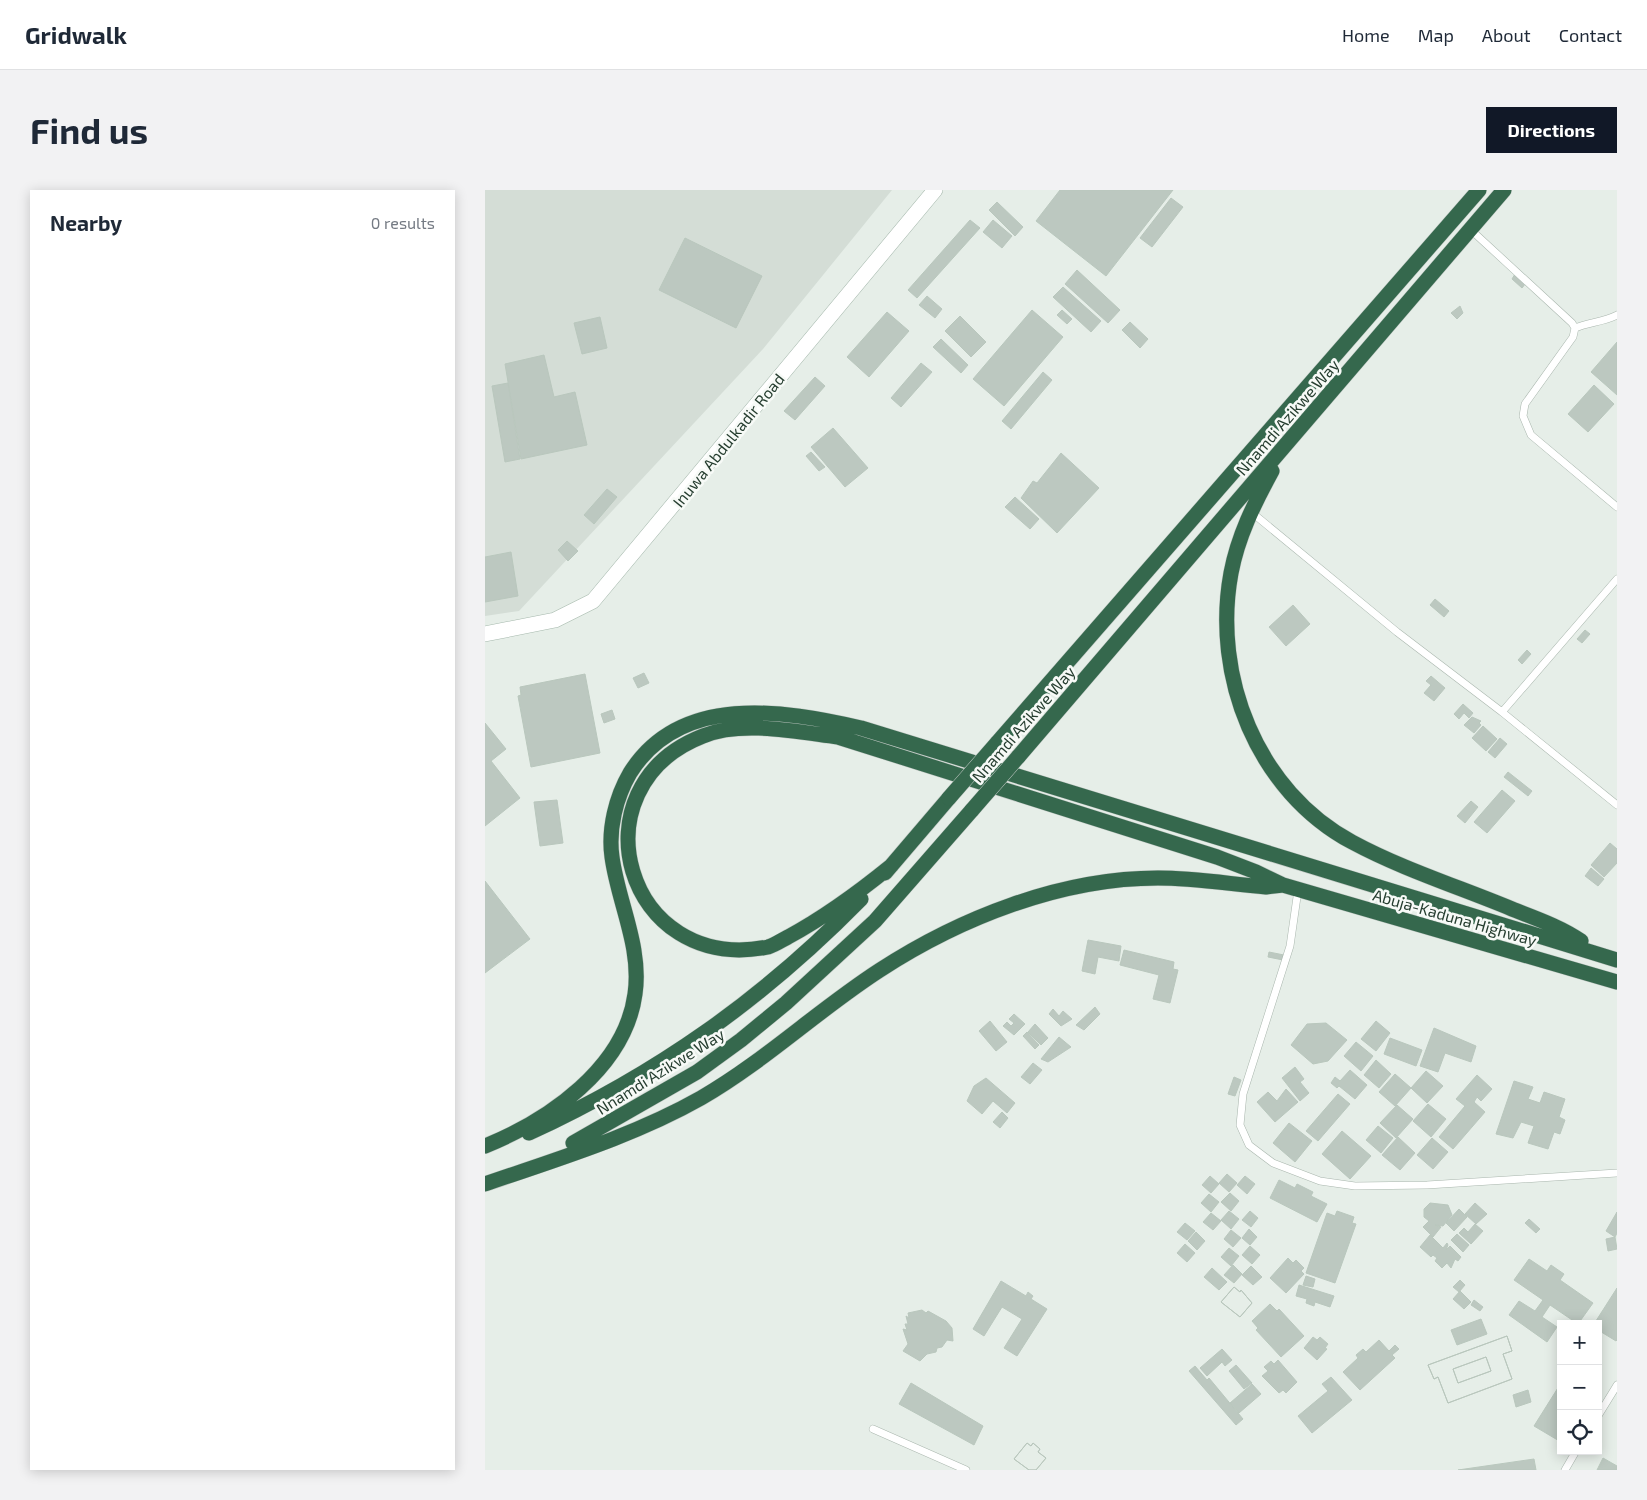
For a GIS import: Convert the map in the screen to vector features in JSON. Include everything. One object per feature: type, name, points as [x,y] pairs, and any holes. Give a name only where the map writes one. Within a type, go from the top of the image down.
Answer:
[{"type":"highway","name":"Nnamdi Azikwe Way","points":[[485,1152],[549,1124],[601,1097],[683,1049],[728,1018],[822,939],[891,866],[1479,190]]},
{"type":"highway","name":"Nnamdi Azikwe Way","points":[[485,1183],[583,1139],[697,1072],[741,1040],[830,964],[875,921],[1471,230],[1503,190]]},
{"type":"highway","points":[[1284,447],[1251,511],[1239,541],[1231,573],[1227,629],[1235,690],[1243,716],[1267,764],[1306,808],[1351,841],[1533,918],[1576,938],[1601,954]]},
{"type":"highway","points":[[485,1146],[536,1120],[565,1101],[588,1080],[619,1040],[635,994],[636,972],[631,936],[612,856],[612,830],[623,785],[637,762],[654,744],[673,730],[730,714],[789,714],[861,728],[1617,960]]},
{"type":"highway","points":[[891,866],[859,892],[797,932],[771,946],[741,950],[713,948],[686,938],[669,927],[648,903],[634,877],[628,848],[628,821],[640,791],[655,768],[677,748],[704,735],[736,730],[777,729],[847,740],[1217,857],[1283,885]]},
{"type":"highway","points":[[485,1183],[639,1127],[700,1098],[749,1067],[879,971],[929,940],[979,916],[1027,900],[1101,884],[1158,878],[1266,887],[1283,885]]},
{"type":"highway","name":"Abuja-Kaduna Highway","points":[[1283,885],[1617,982]]},
{"type":"street","name":"Inuwa Abdulkadir Road","points":[[485,634],[555,620],[593,601],[935,190]]},
{"type":"lane","points":[[1471,230],[1572,323],[1575,328],[1573,337],[1525,404],[1523,416],[1531,435],[1617,507]]},
{"type":"lane","points":[[1575,328],[1617,315]]},
{"type":"lane","points":[[1251,511],[1397,632],[1502,712],[1617,804]]},
{"type":"lane","points":[[1502,712],[1617,579]]},
{"type":"lane","points":[[1298,890],[1290,946],[1243,1094],[1240,1125],[1249,1145],[1273,1163],[1320,1181],[1355,1186],[1427,1185],[1617,1173]]},
{"type":"lane","points":[[1602,1410],[1617,1385]]},
{"type":"lane","points":[[873,1429],[966,1470]]},
{"type":"lane","points":[[1565,1470],[1574,1455]]},
{"type":"shaded area","points":[[485,190],[892,190],[763,349],[519,611],[485,616]]},
{"type":"building","points":[[1060,190],[1173,190],[1106,276],[1036,221]]},
{"type":"building","points":[[1171,198],[1183,207],[1152,247],[1140,238]]},
{"type":"building","points":[[997,202],[1023,227],[1015,236],[989,210]]},
{"type":"building","points":[[970,220],[980,228],[917,298],[908,290]]},
{"type":"building","points":[[993,220],[1012,236],[1002,248],[983,232]]},
{"type":"building","points":[[685,238],[762,276],[736,328],[659,290]]},
{"type":"building","points":[[1077,270],[1120,310],[1108,323],[1065,284]]},
{"type":"building","points":[[1515,274],[1526,283],[1522,288],[1512,279]]},
{"type":"building","points":[[1063,287],[1101,321],[1091,332],[1053,297]]},
{"type":"building","points":[[927,296],[942,309],[935,318],[919,305]]},
{"type":"building","points":[[1460,306],[1463,313],[1457,319],[1451,313]]},
{"type":"building","points":[[1032,310],[1063,337],[1004,406],[973,379]]},
{"type":"building","points":[[1062,310],[1072,319],[1067,324],[1057,315]]},
{"type":"building","points":[[887,312],[909,331],[869,377],[847,357]]},
{"type":"building","points":[[960,316],[986,342],[971,357],[945,331]]},
{"type":"building","points":[[600,317],[607,348],[582,354],[574,323]]},
{"type":"building","points":[[1130,322],[1148,339],[1140,348],[1122,330]]},
{"type":"building","points":[[941,339],[968,365],[961,373],[933,347]]},
{"type":"building","points":[[1617,342],[1617,395],[1591,372]]},
{"type":"building","points":[[544,355],[554,397],[575,392],[587,445],[521,459],[505,364]]},
{"type":"building","points":[[921,363],[932,372],[901,407],[891,398]]},
{"type":"building","points":[[1043,372],[1052,380],[1011,429],[1002,421]]},
{"type":"building","points":[[815,377],[825,386],[795,420],[784,411]]},
{"type":"building","points":[[508,383],[520,459],[505,462],[492,386]]},
{"type":"building","points":[[1594,385],[1614,404],[1588,432],[1568,414]]},
{"type":"building","points":[[833,428],[868,468],[845,487],[811,447]]},
{"type":"building","points":[[811,452],[825,467],[819,471],[806,456]]},
{"type":"building","points":[[1061,453],[1099,488],[1057,533],[1021,498],[1033,481],[1037,483]]},
{"type":"building","points":[[607,489],[617,497],[594,524],[584,515]]},
{"type":"building","points":[[1015,497],[1039,519],[1030,529],[1005,507]]},
{"type":"building","points":[[567,541],[578,551],[568,561],[558,550]]},
{"type":"building","points":[[511,552],[518,596],[485,602],[485,557]]},
{"type":"building","points":[[1435,599],[1449,611],[1444,617],[1430,605]]},
{"type":"building","points":[[1293,605],[1310,624],[1286,646],[1269,627]]},
{"type":"building","points":[[1585,630],[1590,634],[1582,643],[1577,639]]},
{"type":"building","points":[[1527,650],[1531,654],[1522,664],[1518,660]]},
{"type":"building","points":[[644,673],[649,683],[638,688],[633,678]]},
{"type":"building","points":[[585,674],[600,753],[531,767],[518,696],[521,695],[520,687]]},
{"type":"building","points":[[1431,676],[1445,688],[1434,701],[1424,693],[1431,685],[1426,681]]},
{"type":"building","points":[[1463,704],[1473,713],[1469,718],[1464,713],[1459,719],[1454,714]]},
{"type":"building","points":[[612,710],[615,719],[604,723],[601,714]]},
{"type":"building","points":[[1472,717],[1481,721],[1479,723],[1481,725],[1474,733],[1464,725]]},
{"type":"building","points":[[485,723],[506,749],[491,761],[520,798],[485,826]]},
{"type":"building","points":[[1483,726],[1497,739],[1486,751],[1472,738]]},
{"type":"building","points":[[1500,738],[1507,744],[1495,758],[1488,752]]},
{"type":"building","points":[[1508,772],[1532,791],[1528,796],[1504,777]]},
{"type":"building","points":[[1502,790],[1515,801],[1487,833],[1474,822]]},
{"type":"building","points":[[557,800],[563,843],[540,846],[534,802]]},
{"type":"building","points":[[1471,801],[1478,807],[1465,823],[1457,816]]},
{"type":"building","points":[[1610,843],[1617,849],[1617,863],[1604,877],[1591,865]]},
{"type":"building","points":[[1591,868],[1604,879],[1598,886],[1585,876]]},
{"type":"building","points":[[485,881],[530,939],[485,973]]},
{"type":"building","points":[[1088,940],[1121,946],[1119,961],[1098,957],[1095,974],[1082,971]]},
{"type":"building","points":[[1124,950],[1174,962],[1173,969],[1178,970],[1170,1003],[1153,999],[1159,975],[1120,965]]},
{"type":"building","points":[[1269,952],[1284,955],[1283,960],[1268,957]]},
{"type":"building","points":[[1095,1007],[1100,1014],[1084,1030],[1076,1025]]},
{"type":"building","points":[[1053,1009],[1059,1016],[1063,1011],[1072,1019],[1061,1026],[1049,1014]]},
{"type":"building","points":[[1014,1014],[1025,1024],[1014,1035],[1003,1026],[1007,1022],[1011,1026],[1014,1023],[1009,1019]]},
{"type":"building","points":[[990,1021],[1007,1042],[996,1051],[979,1031]]},
{"type":"building","points":[[1376,1021],[1390,1033],[1376,1051],[1361,1039]]},
{"type":"building","points":[[1326,1023],[1347,1040],[1328,1061],[1313,1064],[1291,1045],[1307,1024]]},
{"type":"building","points":[[1035,1024],[1048,1038],[1041,1045],[1028,1032]]},
{"type":"building","points":[[1434,1028],[1476,1046],[1471,1062],[1445,1053],[1438,1072],[1420,1066]]},
{"type":"building","points":[[1027,1032],[1039,1045],[1035,1049],[1023,1036]]},
{"type":"building","points":[[1059,1037],[1071,1047],[1048,1062],[1041,1059]]},
{"type":"building","points":[[1390,1038],[1422,1050],[1416,1066],[1384,1054]]},
{"type":"building","points":[[1356,1042],[1373,1056],[1361,1071],[1344,1056]]},
{"type":"building","points":[[1376,1060],[1391,1074],[1379,1088],[1364,1075]]},
{"type":"building","points":[[1033,1063],[1042,1070],[1030,1084],[1021,1077]]},
{"type":"building","points":[[1295,1067],[1304,1079],[1300,1082],[1309,1093],[1300,1101],[1282,1078]]},
{"type":"building","points":[[1350,1070],[1367,1085],[1355,1099],[1339,1086],[1337,1088],[1331,1083],[1335,1077],[1340,1081]]},
{"type":"building","points":[[1426,1071],[1443,1086],[1427,1103],[1411,1088]]},
{"type":"building","points":[[1395,1074],[1411,1088],[1395,1106],[1379,1092]]},
{"type":"building","points":[[1477,1075],[1492,1089],[1481,1101],[1477,1097],[1474,1102],[1485,1112],[1453,1149],[1439,1137],[1465,1106],[1456,1099]]},
{"type":"building","points":[[1234,1077],[1241,1080],[1235,1096],[1228,1094]]},
{"type":"building","points":[[986,1078],[1015,1103],[1007,1113],[993,1101],[982,1114],[967,1101],[974,1086]]},
{"type":"building","points":[[1514,1081],[1533,1087],[1528,1099],[1540,1103],[1544,1092],[1565,1099],[1559,1117],[1565,1120],[1560,1134],[1554,1132],[1548,1149],[1528,1143],[1534,1126],[1521,1122],[1513,1138],[1496,1134]]},
{"type":"building","points":[[1286,1089],[1298,1102],[1275,1122],[1257,1102],[1268,1092],[1277,1101]]},
{"type":"building","points":[[1338,1094],[1350,1104],[1318,1141],[1306,1131]]},
{"type":"building","points":[[1428,1104],[1446,1119],[1431,1137],[1413,1121]]},
{"type":"building","points":[[1397,1105],[1413,1119],[1396,1138],[1380,1123]]},
{"type":"building","points":[[1002,1112],[1008,1118],[1000,1128],[993,1122]]},
{"type":"building","points":[[1289,1123],[1312,1141],[1295,1162],[1273,1143]]},
{"type":"building","points":[[1378,1126],[1393,1138],[1381,1153],[1366,1140]]},
{"type":"building","points":[[1342,1131],[1371,1156],[1350,1179],[1322,1154]]},
{"type":"building","points":[[1398,1137],[1415,1153],[1400,1170],[1382,1155]]},
{"type":"building","points":[[1432,1138],[1448,1152],[1433,1169],[1417,1155]]},
{"type":"building","points":[[1227,1174],[1237,1183],[1229,1192],[1219,1183]]},
{"type":"building","points":[[1210,1176],[1219,1184],[1211,1193],[1202,1185]]},
{"type":"building","points":[[1245,1176],[1255,1184],[1247,1194],[1237,1185]]},
{"type":"building","points":[[1279,1180],[1295,1188],[1297,1184],[1313,1192],[1311,1196],[1327,1204],[1317,1222],[1270,1198]]},
{"type":"building","points":[[1230,1193],[1239,1201],[1231,1211],[1221,1202]]},
{"type":"building","points":[[1209,1194],[1219,1202],[1211,1212],[1201,1203]]},
{"type":"building","points":[[1430,1203],[1448,1205],[1452,1215],[1443,1226],[1435,1225],[1441,1227],[1433,1237],[1423,1227],[1429,1221],[1424,1217],[1424,1209]]},
{"type":"building","points":[[1475,1203],[1487,1214],[1476,1224],[1465,1214]]},
{"type":"building","points":[[1459,1209],[1467,1217],[1454,1231],[1446,1223]]},
{"type":"building","points":[[1229,1211],[1239,1219],[1231,1229],[1221,1220]]},
{"type":"building","points":[[1250,1211],[1258,1218],[1251,1227],[1242,1220]]},
{"type":"building","points":[[1337,1211],[1354,1217],[1352,1223],[1356,1224],[1335,1283],[1306,1273],[1327,1213],[1335,1216]]},
{"type":"building","points":[[1617,1212],[1617,1233],[1615,1237],[1606,1231]]},
{"type":"building","points":[[1211,1213],[1221,1221],[1213,1230],[1203,1222]]},
{"type":"building","points":[[1529,1219],[1540,1229],[1536,1233],[1525,1223]]},
{"type":"building","points":[[1185,1223],[1195,1231],[1187,1240],[1177,1232]]},
{"type":"building","points":[[1475,1224],[1483,1231],[1471,1244],[1459,1233],[1464,1228],[1468,1232]]},
{"type":"building","points":[[1249,1229],[1257,1237],[1250,1245],[1242,1238]]},
{"type":"building","points":[[1231,1230],[1241,1238],[1233,1247],[1224,1239]]},
{"type":"building","points":[[1196,1232],[1205,1241],[1197,1250],[1188,1241]]},
{"type":"building","points":[[1457,1234],[1469,1245],[1463,1252],[1451,1240]]},
{"type":"building","points":[[1430,1235],[1443,1248],[1447,1243],[1446,1250],[1450,1246],[1461,1257],[1458,1261],[1455,1259],[1451,1268],[1447,1263],[1442,1268],[1435,1261],[1437,1258],[1433,1255],[1431,1257],[1420,1247]]},
{"type":"building","points":[[1615,1237],[1617,1249],[1608,1251],[1606,1239]]},
{"type":"building","points":[[1185,1244],[1195,1253],[1187,1262],[1177,1253]]},
{"type":"building","points":[[1250,1246],[1260,1255],[1252,1264],[1242,1255]]},
{"type":"building","points":[[1229,1248],[1239,1256],[1231,1266],[1221,1257]]},
{"type":"building","points":[[1288,1258],[1293,1263],[1296,1260],[1304,1268],[1301,1271],[1304,1274],[1286,1293],[1270,1278]]},
{"type":"building","points":[[1529,1259],[1547,1271],[1551,1265],[1564,1274],[1560,1280],[1593,1303],[1581,1320],[1572,1320],[1550,1305],[1542,1317],[1557,1327],[1547,1342],[1509,1315],[1519,1301],[1535,1311],[1543,1300],[1514,1280]]},
{"type":"building","points":[[1233,1265],[1242,1274],[1234,1283],[1224,1275]]},
{"type":"building","points":[[1251,1266],[1262,1277],[1253,1285],[1242,1275]]},
{"type":"building","points":[[1212,1268],[1227,1282],[1219,1290],[1204,1277]]},
{"type":"building","points":[[1306,1276],[1315,1279],[1313,1287],[1303,1285]]},
{"type":"building","points":[[1460,1280],[1465,1285],[1459,1292],[1453,1287]]},
{"type":"building","points":[[1001,1281],[1026,1296],[1028,1292],[1033,1296],[1031,1299],[1047,1309],[1017,1356],[1004,1348],[1022,1319],[1002,1307],[984,1336],[973,1329]]},
{"type":"building","points":[[1299,1285],[1334,1296],[1330,1307],[1315,1302],[1314,1306],[1306,1303],[1307,1299],[1296,1296]]},
{"type":"building","points":[[1234,1287],[1240,1292],[1241,1290],[1252,1303],[1240,1317],[1221,1302]]},
{"type":"building","points":[[1234,1287],[1240,1292],[1241,1290],[1252,1303],[1240,1317],[1221,1302]]},
{"type":"building","points":[[1617,1288],[1616,1341],[1602,1332],[1602,1320],[1597,1320]]},
{"type":"building","points":[[1460,1291],[1471,1302],[1464,1309],[1453,1299]]},
{"type":"building","points":[[1474,1300],[1483,1307],[1480,1311],[1471,1305]]},
{"type":"building","points":[[1270,1304],[1277,1311],[1279,1309],[1304,1336],[1281,1357],[1256,1330],[1258,1328],[1252,1321]]},
{"type":"building","points":[[922,1310],[926,1313],[928,1311],[946,1321],[952,1328],[953,1341],[947,1340],[942,1347],[937,1348],[936,1352],[927,1354],[920,1361],[903,1351],[908,1344],[903,1329],[907,1330],[905,1324],[908,1324],[906,1316],[909,1318],[908,1313]]},
{"type":"building","points":[[1481,1319],[1487,1334],[1457,1345],[1451,1330]]},
{"type":"building","points":[[1507,1336],[1512,1351],[1503,1354],[1512,1379],[1448,1403],[1438,1377],[1434,1379],[1428,1365]],"holes":[[[1486,1357],[1491,1371],[1458,1383],[1453,1369]]]},
{"type":"building","points":[[1507,1336],[1512,1351],[1503,1354],[1512,1379],[1448,1403],[1438,1377],[1434,1379],[1428,1365]]},
{"type":"building","points":[[1313,1337],[1317,1340],[1320,1337],[1328,1344],[1325,1348],[1327,1349],[1317,1360],[1304,1348]]},
{"type":"building","points":[[1379,1340],[1389,1351],[1395,1345],[1399,1349],[1392,1355],[1395,1358],[1360,1390],[1343,1372],[1358,1358],[1356,1355],[1363,1349],[1366,1352]]},
{"type":"building","points":[[1222,1349],[1232,1360],[1225,1366],[1222,1362],[1207,1376],[1200,1368]]},
{"type":"building","points":[[1486,1357],[1491,1371],[1458,1383],[1453,1369]]},
{"type":"building","points":[[1278,1360],[1297,1382],[1286,1393],[1283,1390],[1279,1393],[1262,1376],[1268,1371],[1264,1367],[1271,1361],[1274,1364]]},
{"type":"building","points":[[1236,1365],[1252,1383],[1244,1389],[1229,1371]]},
{"type":"building","points":[[1195,1366],[1207,1380],[1209,1378],[1243,1419],[1236,1425],[1189,1371]]},
{"type":"building","points":[[1331,1377],[1352,1400],[1312,1433],[1298,1416],[1328,1391],[1322,1384]]},
{"type":"building","points":[[911,1383],[983,1426],[974,1445],[899,1404]]},
{"type":"building","points":[[1252,1384],[1261,1394],[1239,1413],[1230,1403]]},
{"type":"building","points":[[1557,1389],[1557,1440],[1534,1426]]},
{"type":"building","points":[[1528,1390],[1531,1402],[1516,1407],[1513,1395]]},
{"type":"building","points":[[1027,1443],[1031,1446],[1033,1443],[1040,1449],[1038,1452],[1046,1458],[1036,1470],[1029,1470],[1014,1459]]},
{"type":"building","points":[[1027,1443],[1031,1446],[1033,1443],[1040,1449],[1038,1452],[1046,1458],[1036,1470],[1029,1470],[1014,1459]]},
{"type":"building","points":[[1603,1458],[1617,1466],[1617,1470],[1597,1470]]},
{"type":"building","points":[[1534,1459],[1536,1470],[1458,1470]]}]
